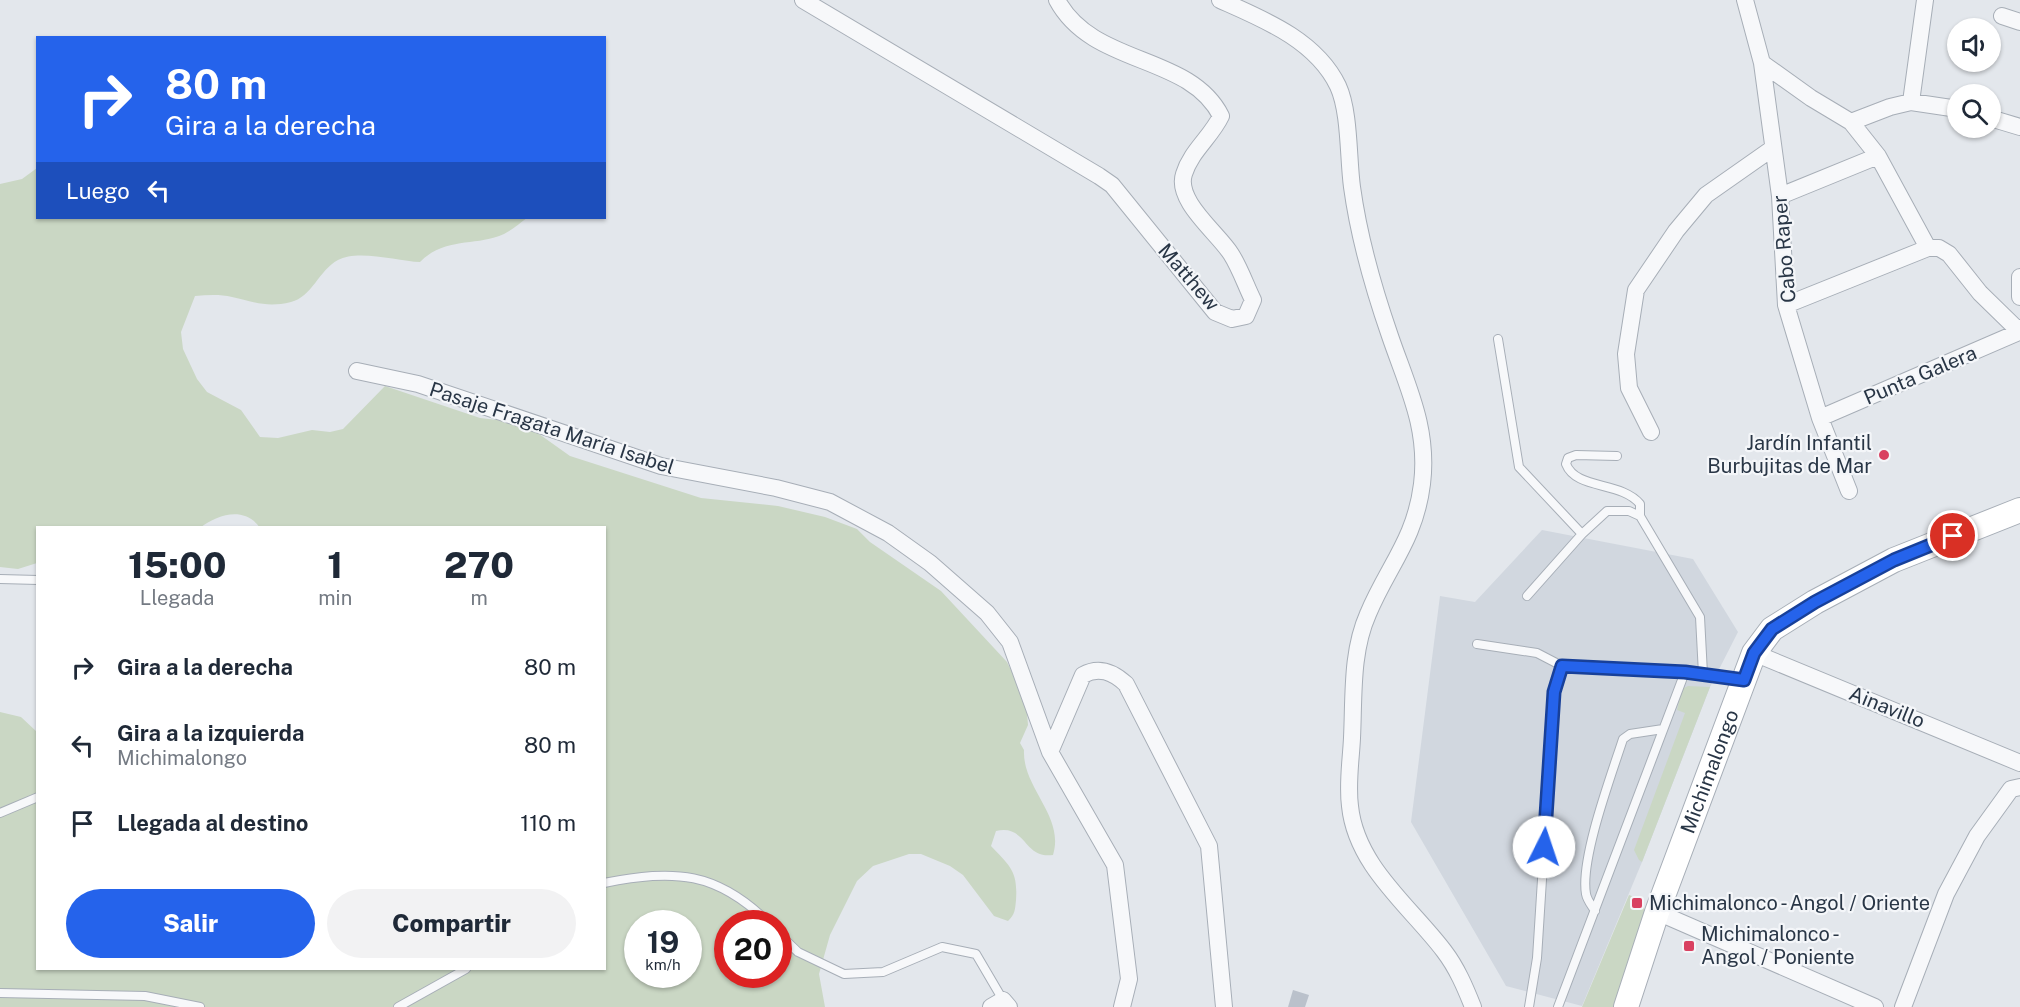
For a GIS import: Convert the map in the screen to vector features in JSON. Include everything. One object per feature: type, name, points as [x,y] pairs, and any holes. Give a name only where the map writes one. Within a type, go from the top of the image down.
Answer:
[{"type":"main road","name":"Michimalongo","points":[[1626,1007],[1657,912],[1754,653],[1772,629],[1815,602],[1894,560],[2020,510]]},
{"type":"street","name":"Matthew","points":[[803,0],[1113,185],[1215,312],[1232,319],[1246,316],[1253,300],[1231,254],[1186,198],[1184,187],[1183,176],[1192,155],[1212,134],[1221,116],[1214,102],[1184,79],[1100,44],[1080,28],[1055,1]]},
{"type":"street","points":[[1220,0],[1278,27],[1306,47],[1338,86],[1356,210],[1368,271],[1419,413],[1423,482],[1410,537],[1367,615],[1360,638],[1355,666],[1350,769],[1353,828],[1382,878],[1444,951],[1459,974],[1473,1007]]},
{"type":"street","name":"Cabo Raper","points":[[1745,0],[1762,63],[1780,196],[1786,304],[1820,418],[1849,491]]},
{"type":"street","points":[[1911,102],[1925,0]]},
{"type":"street","points":[[2002,16],[2020,22]]},
{"type":"street","points":[[1762,63],[1810,98],[1851,122],[1878,156],[1928,248]]},
{"type":"street","points":[[1851,122],[1890,107],[1911,102],[1947,107]]},
{"type":"street","points":[[2001,121],[2020,127]]},
{"type":"street","points":[[1651,432],[1629,388],[1626,354],[1636,290],[1676,231],[1706,195],[1773,148]]},
{"type":"street","points":[[1780,196],[1878,156]]},
{"type":"street","points":[[1786,304],[1928,248],[1939,248],[1949,254],[1980,293],[2020,331]]},
{"type":"street","points":[[2020,278],[2020,297]]},
{"type":"street","name":"Punta Galera","points":[[1820,418],[2020,331]]},
{"type":"street","name":"Pasaje Fragata María Isabel","points":[[357,371],[418,384],[661,466],[776,488],[830,502],[888,533],[930,563],[987,613],[1010,642],[1050,752],[1115,865],[1129,979],[1122,1007]]},
{"type":"street","name":"Ainavillo","points":[[1754,653],[2020,763]]},
{"type":"street","points":[[1050,752],[1083,675],[1092,670],[1103,670],[1116,674],[1126,684],[1209,846],[1224,1007]]},
{"type":"street","points":[[1903,1007],[1946,894],[1967,855],[2011,789],[2020,787]]},
{"type":"street","points":[[1657,912],[1875,1007]]},
{"type":"lane","points":[[1498,339],[1519,468],[1582,534]]},
{"type":"lane","points":[[1617,456],[1576,455],[1568,458],[1566,464],[1577,479],[1601,484],[1634,496],[1640,504],[1640,516],[1700,617],[1703,674]]},
{"type":"lane","points":[[1527,596],[1582,534],[1607,511],[1629,511],[1640,516]]},
{"type":"lane","points":[[0,579],[36,580]]},
{"type":"lane","points":[[1477,644],[1537,653],[1562,666],[1685,672],[1744,680]]},
{"type":"lane","points":[[1529,1007],[1537,958],[1554,692],[1562,666]]},
{"type":"lane","points":[[1558,1007],[1685,672]]},
{"type":"lane","points":[[1595,911],[1586,897],[1585,874],[1604,798],[1623,739],[1630,734],[1663,729]]},
{"type":"lane","points":[[0,813],[36,798]]},
{"type":"lane","points":[[606,883],[645,875],[693,877],[730,890],[754,910]]},
{"type":"lane","points":[[792,946],[798,952],[844,974],[883,972],[942,946],[976,954],[1001,1005]]},
{"type":"lane","points":[[398,1007],[464,970]]},
{"type":"lane","points":[[0,993],[145,996],[200,1007]]},
{"type":"shaded area","points":[[1542,530],[1693,559],[1738,632],[1710,687],[1642,862],[1582,1006],[1506,986],[1411,822],[1440,596],[1475,602]]},
{"type":"green space","points":[[36,169],[36,219],[526,219],[504,234],[440,248],[420,262],[367,256],[346,257],[331,264],[305,295],[291,302],[268,304],[223,295],[195,296],[181,332],[183,349],[197,379],[207,392],[241,410],[260,437],[278,438],[312,430],[330,432],[343,429],[385,386],[480,418],[506,421],[532,429],[570,456],[701,498],[778,506],[825,517],[857,529],[870,542],[941,591],[1007,662],[1026,701],[1028,725],[1020,743],[1024,750],[1029,777],[1053,827],[1055,841],[1053,855],[1036,852],[1014,832],[996,831],[991,846],[1008,864],[1016,882],[1016,903],[1014,912],[1008,921],[994,916],[963,875],[950,866],[921,854],[909,854],[873,866],[857,881],[830,935],[819,974],[825,1007],[0,1007],[0,712],[21,717],[36,731],[36,970],[606,970],[606,526],[258,526],[247,517],[231,514],[203,526],[36,526],[36,563],[18,569],[0,567],[0,184],[22,179]]},
{"type":"green space","points":[[1688,686],[1710,687],[1642,862],[1634,850],[1685,713],[1677,710],[1682,689]]},
{"type":"green space","points":[[1629,895],[1643,900],[1646,925],[1618,1007],[1582,1007]]},
{"type":"building","points":[[1293,990],[1309,995],[1305,1007],[1288,1007]]},
{"type":"place","name":"Jardín Infantil Burbujitas de Mar","points":[[1884,455]]},
{"type":"place","name":"Michimalonco - Angol / Oriente","points":[[1637,903]]},
{"type":"place","name":"Michimalonco - Angol / Poniente","points":[[1689,946]]},
{"type":"route","points":[[1544,847],[1554,692],[1562,666],[1685,672],[1744,680],[1754,653],[1772,629],[1815,602],[1894,560],[1953,536]]}]
